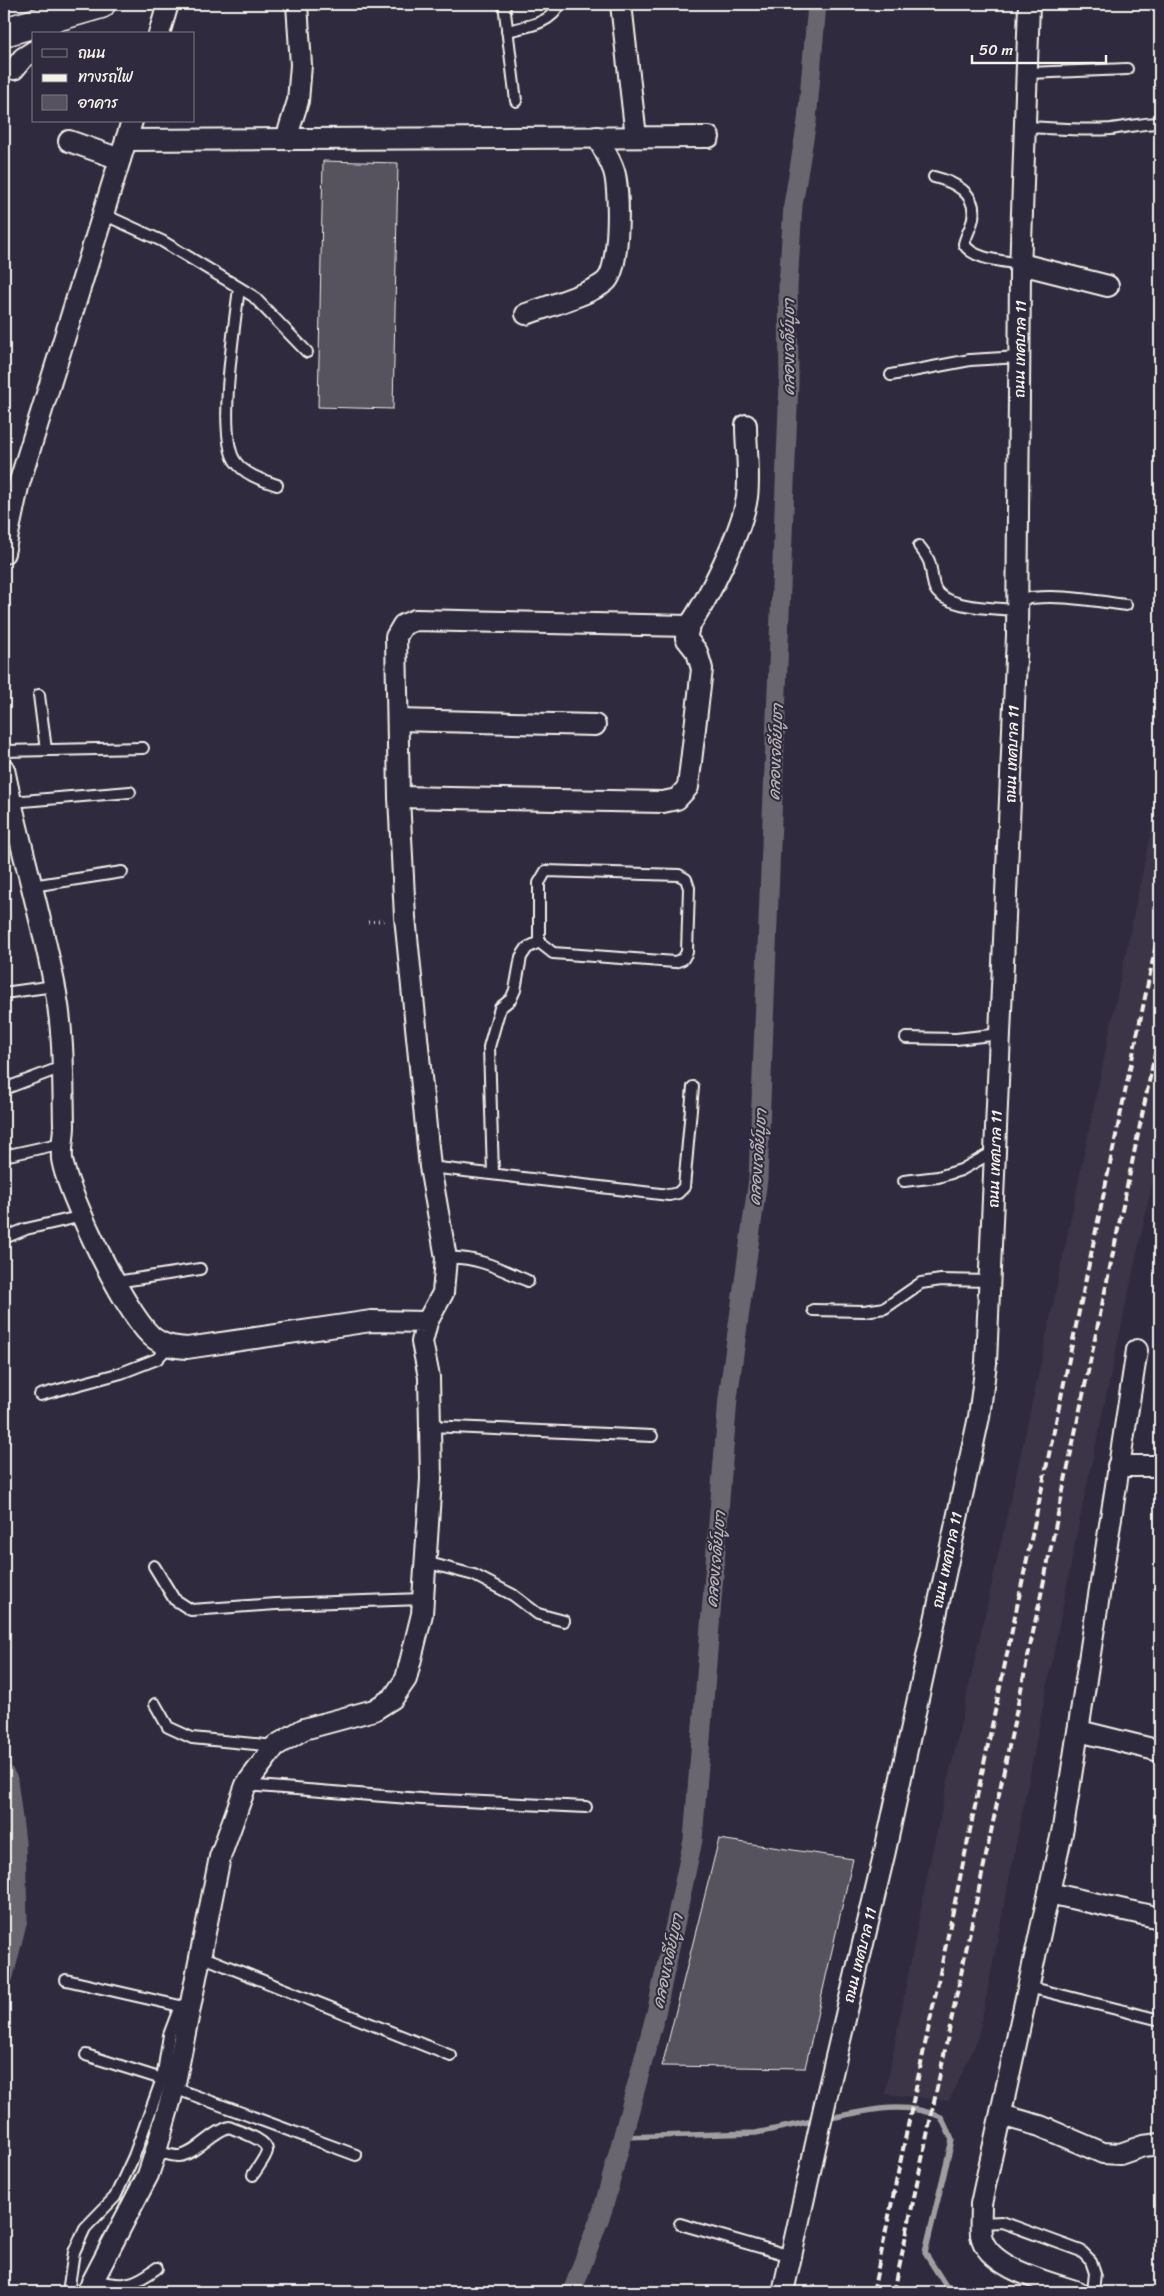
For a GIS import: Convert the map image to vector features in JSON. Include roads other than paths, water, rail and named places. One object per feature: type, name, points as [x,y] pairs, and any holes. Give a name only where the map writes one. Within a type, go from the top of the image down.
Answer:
[{"type":"street","points":[[4,32],[50,26],[101,4]]},
{"type":"street","points":[[160,32],[168,4]]},
{"type":"street","points":[[286,139],[298,100],[301,65],[297,4]]},
{"type":"street","points":[[621,4],[636,137]]},
{"type":"street","name":"ถนน เทศบาล 11","points":[[783,2292],[817,2147],[826,2099],[885,1851],[979,1417],[986,1363],[991,1281],[1017,605],[1021,264],[1029,4]]},
{"type":"street","points":[[14,69],[23,58],[32,52]]},
{"type":"street","points":[[4,552],[8,512],[18,487],[129,130],[286,139],[709,138]]},
{"type":"street","points":[[526,314],[593,289],[607,280],[614,263],[616,190],[614,173],[597,137]]},
{"type":"street","points":[[69,141],[120,159]]},
{"type":"street","points":[[1021,264],[1108,286]]},
{"type":"street","points":[[399,797],[663,802],[677,799],[688,787],[702,669],[698,652],[686,638],[689,626],[701,609],[742,516],[747,497],[746,425]]},
{"type":"street","points":[[90,2286],[148,2175],[156,2151],[168,2084],[186,2004],[201,1956],[220,1857],[246,1785],[275,1746],[304,1729],[374,1710],[393,1698],[406,1678],[422,1614],[431,1479],[429,1377],[422,1342],[427,1322],[443,1293],[446,1258],[430,1167],[405,918],[399,797],[396,637],[403,624],[415,620],[689,626]]},
{"type":"street","points":[[398,720],[595,725]]},
{"type":"street","points":[[4,768],[9,810],[32,886],[54,986],[62,1067],[62,1158],[69,1182],[102,1259],[139,1322],[153,1338],[168,1347],[187,1348],[371,1321],[427,1322]]},
{"type":"street","points":[[1078,2292],[1020,2272],[994,2259],[981,2237],[981,2204],[1029,1986],[1079,1731],[1137,1350]]},
{"type":"street","points":[[1118,1466],[1160,1466]]},
{"type":"street","points":[[1079,1731],[1160,1751]]},
{"type":"street","points":[[1048,1894],[1160,1918]]},
{"type":"street","points":[[1001,2115],[1040,2126],[1103,2153],[1120,2154],[1143,2146],[1160,2144]]},
{"type":"lane","points":[[504,4],[516,101]]},
{"type":"lane","points":[[507,31],[542,22],[556,12],[560,4]]},
{"type":"lane","points":[[1028,73],[1126,69]]},
{"type":"lane","points":[[1026,127],[1079,130],[1111,128],[1138,123],[1160,123]]},
{"type":"lane","points":[[934,176],[955,183],[968,196],[973,208],[973,219],[964,244],[967,249],[980,256],[1021,264]]},
{"type":"lane","points":[[103,214],[162,241],[253,296],[307,352]]},
{"type":"lane","points":[[239,288],[228,374],[228,447],[236,462],[252,477],[277,485]]},
{"type":"lane","points":[[891,375],[970,360],[1020,357]]},
{"type":"lane","points":[[919,546],[928,558],[934,586],[940,595],[955,604],[1017,605],[1038,596],[1074,597],[1126,605]]},
{"type":"lane","points":[[39,695],[46,750]]},
{"type":"lane","points":[[4,751],[143,748]]},
{"type":"lane","points":[[9,810],[130,792]]},
{"type":"lane","points":[[546,871],[679,875],[686,879],[689,888],[687,952],[683,959],[675,962],[553,953],[539,942],[539,883],[546,871]]},
{"type":"lane","points":[[32,886],[122,872]]},
{"type":"lane","points":[[493,1173],[489,1047],[500,1008],[511,999],[521,956],[527,948],[539,942]]},
{"type":"lane","points":[[4,992],[54,986]]},
{"type":"lane","points":[[906,1038],[956,1039],[1000,1034]]},
{"type":"lane","points":[[4,1089],[62,1067]]},
{"type":"lane","points":[[430,1167],[669,1194],[678,1193],[684,1187],[694,1087]]},
{"type":"lane","points":[[4,1156],[63,1143]]},
{"type":"lane","points":[[904,1181],[938,1177],[960,1170],[995,1151]]},
{"type":"lane","points":[[4,1238],[26,1229],[83,1216]]},
{"type":"lane","points":[[446,1258],[472,1259],[489,1264],[528,1282]]},
{"type":"lane","points":[[116,1282],[200,1268]]},
{"type":"lane","points":[[813,1310],[864,1311],[884,1308],[921,1283],[941,1280],[991,1281]]},
{"type":"lane","points":[[40,1395],[121,1373],[157,1359],[168,1347]]},
{"type":"lane","points":[[430,1426],[652,1436]]},
{"type":"lane","points":[[425,1562],[474,1575],[513,1595],[538,1614],[564,1621]]},
{"type":"lane","points":[[154,1566],[174,1599],[191,1610],[276,1604],[423,1599]]},
{"type":"lane","points":[[155,1704],[168,1727],[192,1738],[275,1746]]},
{"type":"lane","points":[[246,1785],[420,1799],[586,1807]]},
{"type":"lane","points":[[201,1956],[450,2056]]},
{"type":"lane","points":[[66,1980],[186,2004]]},
{"type":"lane","points":[[1029,1986],[1160,2020]]},
{"type":"lane","points":[[86,2056],[168,2084],[356,2155]]},
{"type":"lane","points":[[68,2292],[74,2252],[85,2228],[115,2197],[168,2084]]},
{"type":"lane","points":[[156,2151],[178,2156],[186,2154],[214,2134],[229,2127],[263,2142],[267,2148],[253,2175]]},
{"type":"lane","points":[[981,2222],[1002,2222],[1081,2251],[1091,2261],[1095,2273],[1093,2292]]},
{"type":"lane","points":[[680,2224],[791,2256]]},
{"type":"lane","points":[[90,2286],[119,2286],[139,2281],[157,2268]]},
{"type":"waterway","name":"คลองเจดีย์บูชา","points":[[572,2292],[603,2209],[656,2013],[693,1840],[728,1398],[758,1179],[789,382],[788,287],[793,205],[807,121],[817,4]]},
{"type":"waterway","points":[[4,1773],[8,1780],[16,1842],[18,1919],[4,1976]]},
{"type":"waterway","points":[[826,2119],[870,2110],[898,2108],[927,2112],[941,2117],[952,2140],[925,2253],[946,2286],[962,2292]]},
{"type":"waterway","points":[[623,2137],[756,2133],[817,2120]]},
{"type":"railway","points":[[873,2292],[1160,926]]},
{"type":"railway","points":[[894,2292],[1160,1030]]}]
